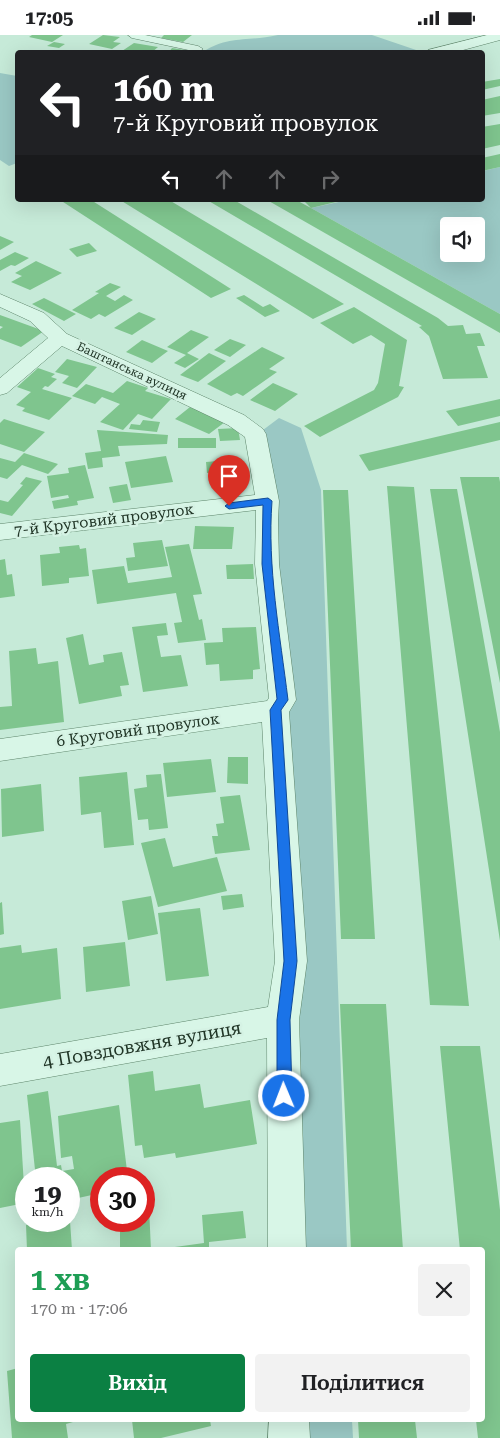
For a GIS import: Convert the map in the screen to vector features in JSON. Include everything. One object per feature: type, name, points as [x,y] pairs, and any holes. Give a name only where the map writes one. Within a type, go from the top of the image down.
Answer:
[{"type":"street","points":[[445,50],[500,36]]},
{"type":"street","name":"Баштанська вулиця","points":[[0,300],[38,317],[60,338],[236,420],[255,434],[268,501]]},
{"type":"street","points":[[0,389],[60,338]]},
{"type":"street","points":[[268,501],[266,520],[267,564],[282,700],[275,710],[291,961],[284,1020],[287,1247]]},
{"type":"street","name":"7-й Круговий провулок","points":[[0,532],[268,501]]},
{"type":"street","name":"6 Круговий провулок","points":[[0,751],[275,710]]},
{"type":"street","name":"4 Повздовжня вулиця","points":[[0,1070],[284,1020]]},
{"type":"street","points":[[289,1422],[289,1438]]},
{"type":"lane","points":[[132,35],[198,49]]},
{"type":"shaded area","points":[[278,35],[372,35],[416,50],[207,50],[231,41]]},
{"type":"shaded area","points":[[0,73],[15,76],[15,164],[9,166],[0,160]]},
{"type":"shaded area","points":[[500,167],[500,314],[311,208],[339,202],[485,202],[485,171]]},
{"type":"shaded area","points":[[279,418],[301,428],[321,490],[347,1247],[302,1247],[299,1048],[301,965],[259,433]]},
{"type":"shaded area","points":[[304,1422],[352,1422],[353,1438],[304,1438]]},
{"type":"building","points":[[32,35],[63,35],[52,42],[29,37]]},
{"type":"building","points":[[103,35],[120,37],[113,42],[121,43],[112,49],[89,44]]},
{"type":"building","points":[[164,35],[192,35],[183,42],[161,38]]},
{"type":"building","points":[[54,42],[65,44],[59,48],[47,46]]},
{"type":"building","points":[[134,43],[158,47],[154,50],[124,50]]},
{"type":"building","points":[[500,79],[500,86],[485,89],[485,82]]},
{"type":"building","points":[[500,96],[500,113],[485,116],[485,99]]},
{"type":"building","points":[[500,124],[500,145],[485,148],[485,126]]},
{"type":"building","points":[[500,154],[500,167],[485,170],[485,157]]},
{"type":"building","points":[[63,202],[94,202],[231,289],[211,298]]},
{"type":"building","points":[[123,202],[172,202],[344,304],[313,319]]},
{"type":"building","points":[[210,202],[237,202],[438,318],[448,326],[463,325],[466,334],[480,333],[485,346],[477,346],[488,378],[443,379],[429,336],[419,327],[422,326]]},
{"type":"building","points":[[271,202],[300,202],[500,314],[500,333]]},
{"type":"building","points":[[305,202],[336,202],[311,208]]},
{"type":"building","points":[[0,236],[14,242],[0,250]]},
{"type":"building","points":[[89,243],[97,251],[77,257],[69,249]]},
{"type":"building","points":[[15,252],[29,258],[15,266],[11,265],[0,271],[0,260]]},
{"type":"building","points":[[36,261],[62,273],[30,290],[11,282],[22,276],[15,273]]},
{"type":"building","points":[[110,283],[121,287],[106,296],[115,301],[124,295],[133,300],[105,317],[99,314],[91,319],[72,310],[99,293],[95,292]]},
{"type":"building","points":[[244,295],[263,307],[270,304],[280,311],[265,317],[236,298]]},
{"type":"building","points":[[44,298],[76,314],[64,321],[32,304]]},
{"type":"building","points":[[354,307],[407,340],[399,386],[404,387],[398,397],[320,437],[304,426],[374,390],[378,383],[385,344],[371,335],[353,344],[320,323]]},
{"type":"building","points":[[139,312],[156,319],[132,335],[114,328]]},
{"type":"building","points":[[0,315],[44,331],[21,347],[0,339],[0,329],[3,327],[0,326]]},
{"type":"building","points":[[191,330],[209,337],[187,353],[199,359],[185,368],[174,363],[186,355],[167,347]]},
{"type":"building","points":[[230,339],[246,345],[230,357],[214,350]]},
{"type":"building","points":[[142,340],[168,351],[152,363],[126,352]]},
{"type":"building","points":[[262,347],[285,358],[269,369],[277,372],[243,396],[237,393],[231,396],[207,384]]},
{"type":"building","points":[[209,353],[226,361],[198,382],[180,375]]},
{"type":"building","points":[[67,359],[97,367],[77,388],[62,383],[69,376],[55,372]]},
{"type":"building","points":[[38,368],[55,374],[51,377],[57,379],[48,387],[45,386],[42,389],[72,398],[49,420],[22,411],[25,408],[16,405],[31,392],[17,387]]},
{"type":"building","points":[[127,381],[148,388],[145,391],[171,399],[152,419],[138,414],[123,430],[100,422],[120,404],[102,397],[95,404],[72,396],[86,384],[113,393]]},
{"type":"building","points":[[273,383],[298,394],[275,411],[250,400]]},
{"type":"building","points":[[500,399],[500,416],[458,426],[446,411]]},
{"type":"building","points":[[190,407],[225,422],[209,434],[175,419]]},
{"type":"building","points":[[4,419],[45,432],[24,452],[0,444],[0,423]]},
{"type":"building","points":[[143,420],[160,422],[157,432],[129,429],[131,424],[140,425]]},
{"type":"building","points":[[500,422],[500,440],[369,471],[359,455]]},
{"type":"building","points":[[238,428],[240,440],[220,441],[218,429]]},
{"type":"building","points":[[97,430],[168,435],[167,444],[118,446],[120,456],[102,458],[103,467],[88,469],[85,453],[101,451]]},
{"type":"building","points":[[178,438],[216,438],[216,448],[178,448]]},
{"type":"building","points":[[24,453],[58,464],[48,474],[22,465],[7,479],[0,477],[0,458],[15,462]]},
{"type":"building","points":[[166,456],[173,482],[131,488],[125,462]]},
{"type":"building","points":[[242,459],[246,481],[218,483],[216,472],[207,473],[206,462]]},
{"type":"building","points":[[85,465],[94,498],[77,501],[78,505],[54,509],[52,501],[69,498],[68,495],[51,498],[47,476],[69,473],[68,468]]},
{"type":"building","points":[[26,477],[42,481],[12,516],[0,513],[0,500],[8,502],[23,485],[20,484]]},
{"type":"building","points":[[460,477],[499,477],[500,482],[500,683]]},
{"type":"building","points":[[127,484],[131,500],[113,503],[109,487]]},
{"type":"building","points":[[387,486],[414,487],[469,1006],[430,1005]]},
{"type":"building","points":[[430,489],[457,489],[500,732],[500,941]]},
{"type":"building","points":[[323,490],[348,490],[375,939],[341,939]]},
{"type":"building","points":[[195,526],[234,527],[232,549],[193,549]]},
{"type":"building","points":[[162,540],[168,566],[128,571],[126,558],[135,557],[133,543]]},
{"type":"building","points":[[189,544],[202,594],[193,595],[199,620],[202,619],[206,640],[178,643],[174,623],[182,622],[176,593],[97,604],[92,570],[124,566],[128,583],[172,577],[165,547]]},
{"type":"building","points":[[79,545],[80,549],[86,548],[89,576],[69,578],[69,583],[42,586],[40,555],[60,553],[59,547]]},
{"type":"building","points":[[5,559],[7,575],[12,574],[15,596],[0,598],[0,560]]},
{"type":"building","points":[[253,564],[254,579],[227,579],[226,565]]},
{"type":"building","points":[[166,623],[168,635],[157,636],[161,657],[181,655],[188,686],[143,692],[132,627]]},
{"type":"building","points":[[256,627],[260,669],[253,670],[253,679],[220,681],[219,664],[206,665],[204,643],[223,642],[222,628]]},
{"type":"building","points":[[83,634],[89,665],[104,662],[103,655],[122,652],[129,685],[120,686],[122,696],[79,704],[66,638]]},
{"type":"building","points":[[36,648],[38,664],[58,661],[64,722],[0,730],[0,707],[12,706],[9,651]]},
{"type":"building","points":[[228,757],[248,757],[248,784],[227,783]]},
{"type":"building","points":[[211,759],[216,792],[167,797],[163,763]]},
{"type":"building","points":[[127,772],[134,845],[104,848],[101,812],[81,815],[79,777]]},
{"type":"building","points":[[161,774],[168,828],[149,830],[148,819],[138,820],[134,789],[147,787],[146,775]]},
{"type":"building","points":[[41,784],[44,831],[2,837],[1,789]]},
{"type":"building","points":[[240,795],[250,850],[215,854],[212,836],[218,836],[216,824],[224,823],[220,797]]},
{"type":"building","points":[[165,838],[173,867],[217,857],[227,891],[158,907],[141,843]]},
{"type":"building","points":[[242,894],[244,907],[223,910],[221,896]]},
{"type":"building","points":[[151,896],[158,934],[128,940],[122,901]]},
{"type":"building","points":[[2,902],[4,934],[0,935],[0,903]]},
{"type":"building","points":[[200,908],[209,976],[166,981],[158,913]]},
{"type":"building","points":[[125,942],[130,986],[86,992],[83,947]]},
{"type":"building","points":[[21,945],[22,953],[57,948],[61,999],[0,1009],[0,948]]},
{"type":"building","points":[[340,1004],[386,1004],[403,1247],[351,1247]]},
{"type":"building","points":[[440,1046],[480,1046],[500,1210],[500,1438],[478,1438],[476,1422],[485,1422],[485,1247],[460,1247]]},
{"type":"building","points":[[153,1071],[155,1091],[200,1084],[204,1108],[250,1100],[257,1144],[176,1158],[175,1153],[144,1158],[142,1145],[135,1146],[128,1075]]},
{"type":"building","points":[[48,1091],[57,1166],[61,1165],[61,1167],[35,1167],[27,1095]]},
{"type":"building","points":[[119,1105],[127,1167],[90,1167],[90,1195],[80,1198],[80,1167],[74,1167],[72,1156],[61,1158],[58,1116]]},
{"type":"building","points":[[20,1120],[23,1167],[15,1167],[15,1205],[0,1208],[0,1123]]},
{"type":"building","points":[[243,1211],[246,1238],[209,1242],[209,1247],[175,1247],[204,1243],[202,1215]]},
{"type":"building","points":[[26,1232],[71,1232],[72,1247],[27,1247]]},
{"type":"building","points":[[120,1232],[150,1232],[151,1247],[120,1247]]},
{"type":"building","points":[[15,1369],[15,1422],[73,1422],[66,1424],[68,1438],[12,1438],[7,1371]]},
{"type":"building","points":[[132,1422],[210,1422],[211,1426],[161,1438],[134,1438]]},
{"type":"building","points":[[358,1422],[415,1422],[417,1438],[359,1438]]},
{"type":"route","points":[[229,506],[268,501],[266,520],[267,564],[282,700],[275,710],[291,961],[284,1020],[284,1096]]}]
